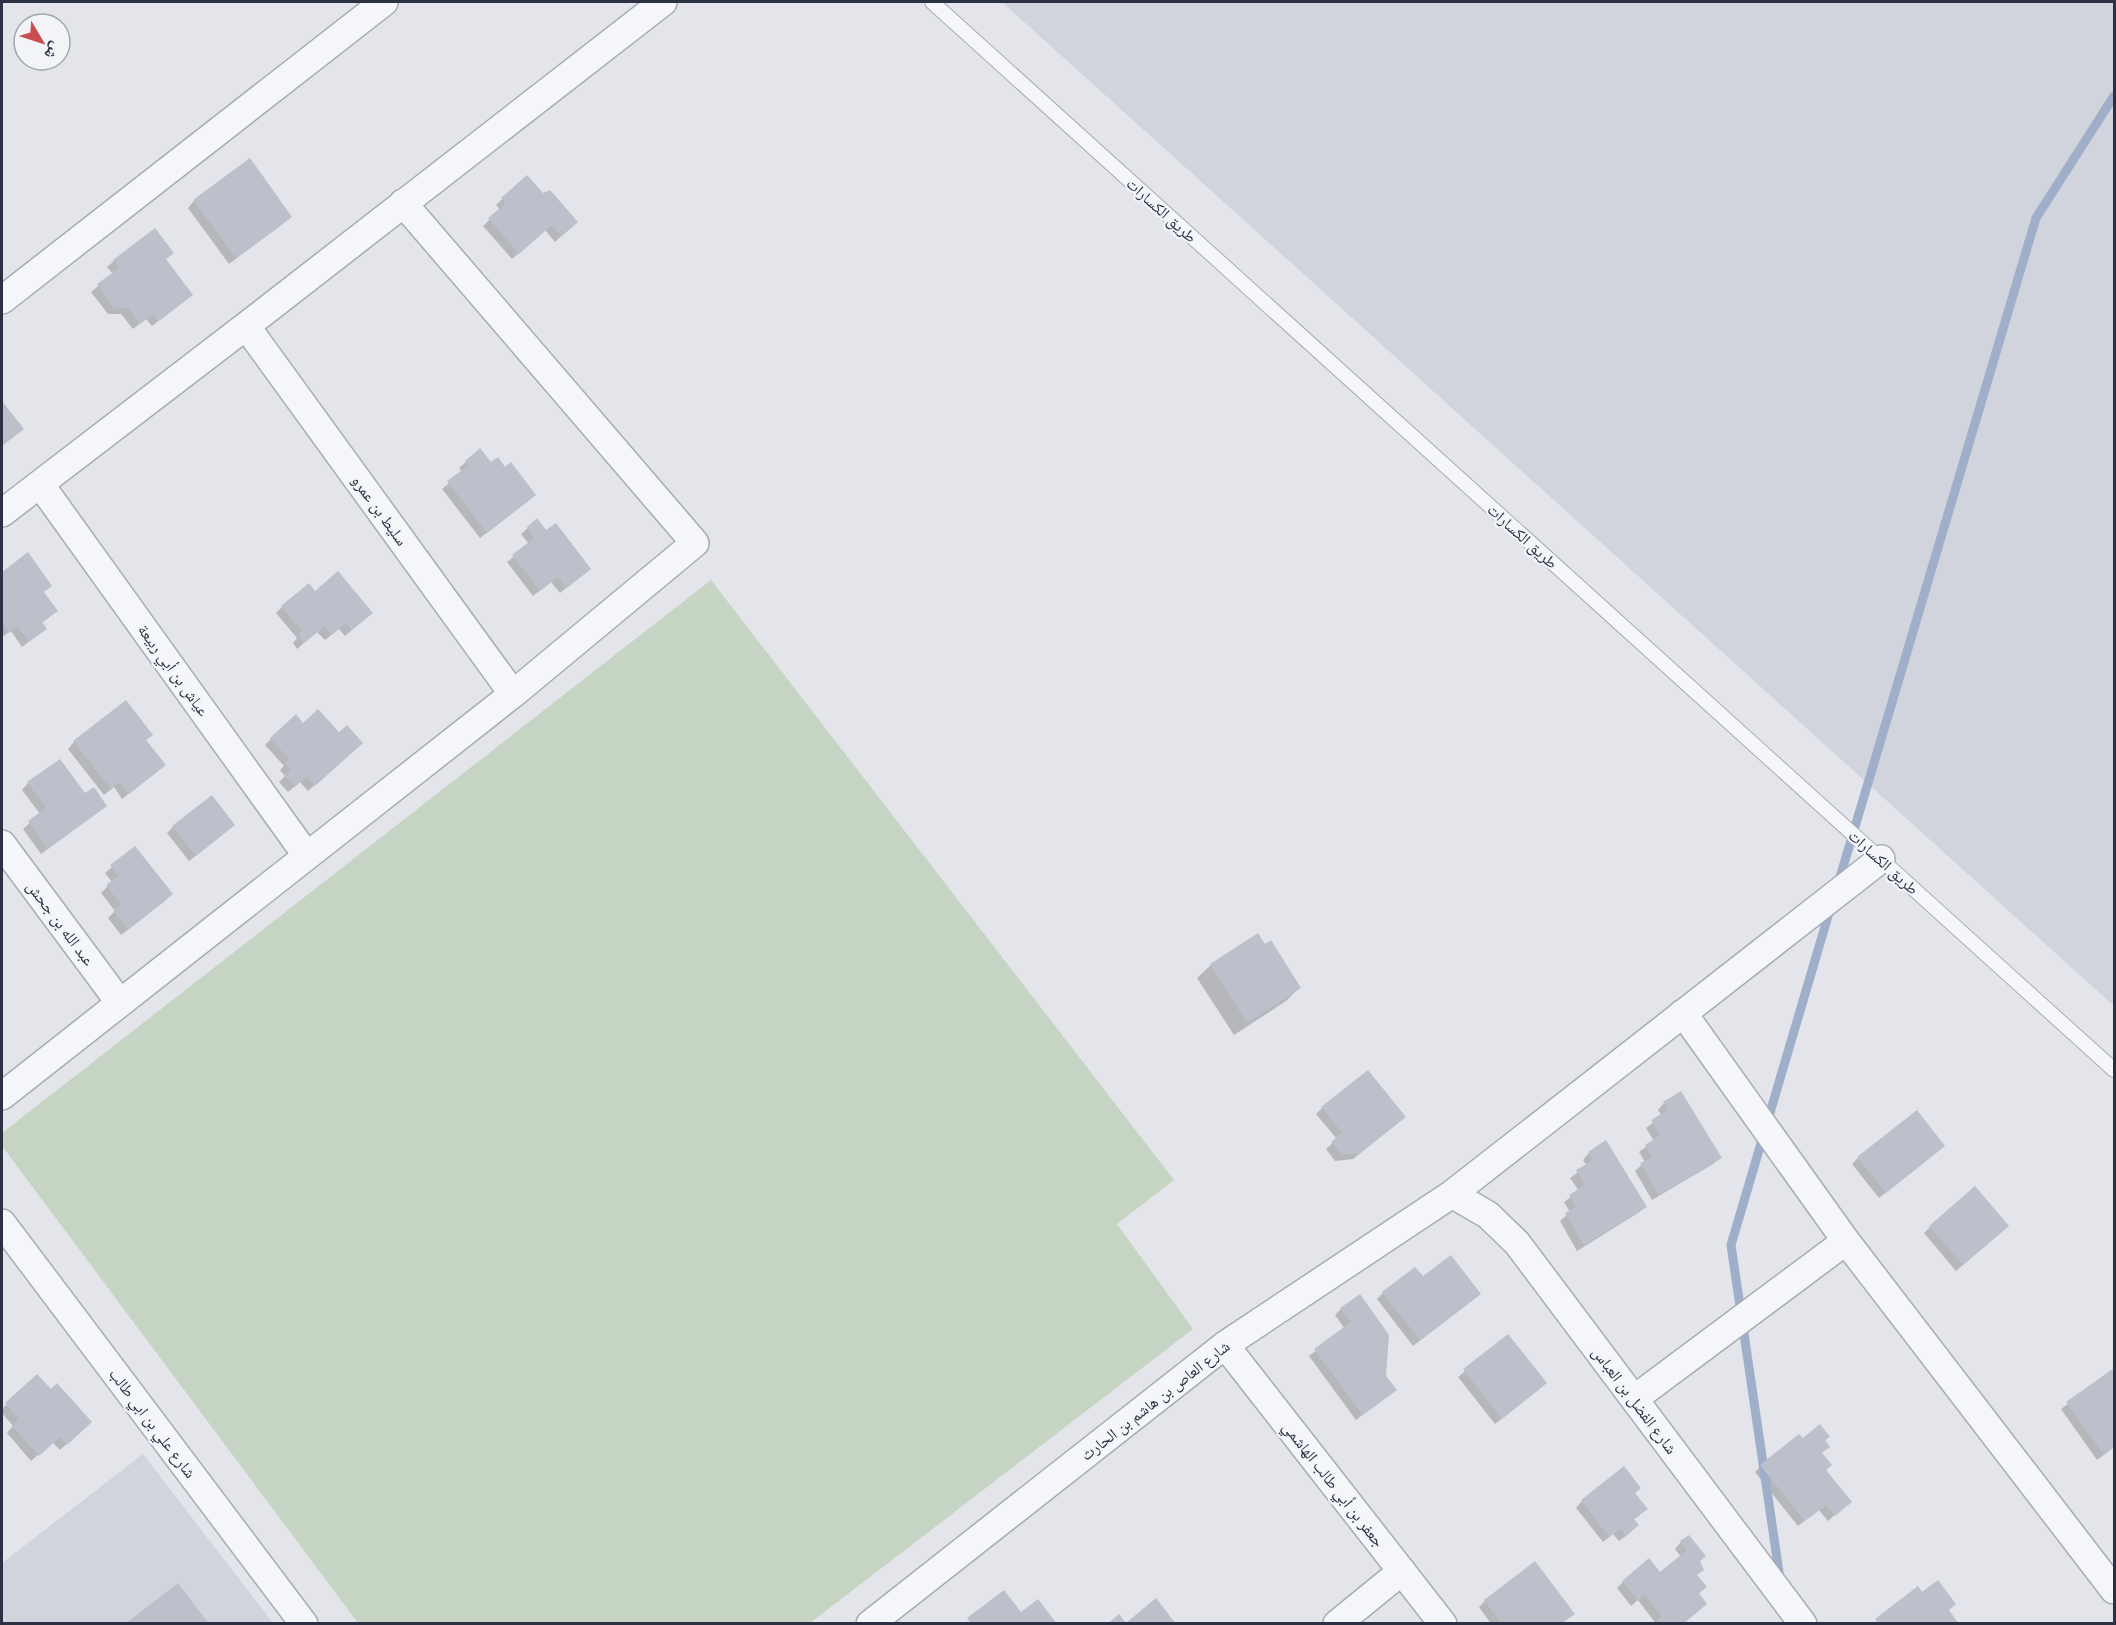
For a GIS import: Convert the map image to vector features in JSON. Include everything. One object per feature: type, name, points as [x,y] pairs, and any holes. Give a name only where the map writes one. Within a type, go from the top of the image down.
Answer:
[{"type":"street","points":[[2,300],[384,2]]},
{"type":"street","points":[[2,513],[663,2]]},
{"type":"street","points":[[2,1096],[513,694],[695,543],[403,202]]},
{"type":"street","name":"سليط بن عمرو","points":[[246,326],[513,694]]},
{"type":"street","name":"عياش بن أبي ربيعة","points":[[40,484],[307,856]]},
{"type":"street","name":"عبد الله بن جحش","points":[[2,844],[120,1003]]},
{"type":"street","name":"شارع العاص بن هاشم بن الحارث","points":[[870,1623],[1226,1345],[1452,1194],[1881,859]]},
{"type":"street","points":[[1683,1013],[1846,1241],[2115,1590]]},
{"type":"street","name":"شارع الفضل بن العباس","points":[[1452,1194],[1488,1215],[1517,1243],[1803,1623]]},
{"type":"street","name":"شارع علي بن ابي طالب","points":[[2,1223],[304,1623]]},
{"type":"street","points":[[1634,1399],[1846,1241]]},
{"type":"street","name":"جعفر بن أبي طالب الهاشمي","points":[[1226,1345],[1443,1623]]},
{"type":"street","points":[[1336,1623],[1402,1571]]},
{"type":"lane","name":"طريق الكسارات","points":[[932,2],[2115,1070]]},
{"type":"shaded area","points":[[1002,2],[2114,2],[2114,1006],[1226,204]]},
{"type":"shaded area","points":[[143,1454],[273,1623],[2,1624],[2,1563]]},
{"type":"green space","points":[[711,580],[1174,1180],[1117,1224],[1193,1329],[810,1623],[358,1623],[2,1146],[2,1133]]},
{"type":"building","points":[[250,158],[292,217],[236,258],[193,200]]},
{"type":"building","points":[[527,175],[543,193],[550,190],[578,222],[562,236],[552,225],[519,254],[488,218],[506,203],[501,198]]},
{"type":"building","points":[[155,228],[174,253],[166,259],[193,295],[159,321],[153,314],[140,324],[128,308],[114,309],[97,284],[119,268],[113,260]]},
{"type":"building","points":[[2,401],[24,429],[2,446]]},
{"type":"building","points":[[480,448],[491,462],[498,457],[505,467],[511,462],[536,495],[487,533],[447,481],[468,466],[465,461]]},
{"type":"building","points":[[537,518],[546,530],[556,523],[591,569],[567,588],[558,577],[540,591],[512,555],[534,538],[527,527]]},
{"type":"building","points":[[28,552],[52,586],[44,592],[58,611],[42,622],[47,629],[29,642],[18,626],[9,633],[2,622],[2,572]]},
{"type":"building","points":[[338,571],[373,613],[352,630],[346,623],[332,635],[324,627],[304,643],[298,635],[302,631],[281,606],[309,583],[315,591]]},
{"type":"building","points":[[126,700],[153,735],[146,740],[166,765],[129,794],[120,782],[111,789],[73,741]]},
{"type":"building","points":[[318,709],[339,732],[347,725],[363,743],[315,786],[307,776],[295,787],[284,775],[291,769],[285,763],[289,759],[270,738],[296,714],[303,723]]},
{"type":"building","points":[[60,759],[85,793],[94,787],[107,806],[48,849],[28,821],[46,808],[27,782]]},
{"type":"building","points":[[212,795],[235,825],[196,856],[172,826]]},
{"type":"building","points":[[135,846],[173,894],[128,930],[113,911],[121,905],[106,885],[118,876],[110,865]]},
{"type":"building","points":[[1258,933],[1265,944],[1271,940],[1301,988],[1247,1023],[1210,964]]},
{"type":"building","points":[[1368,1070],[1406,1117],[1360,1153],[1342,1155],[1331,1142],[1342,1132],[1321,1107]]},
{"type":"building","points":[[1681,1091],[1722,1158],[1659,1195],[1640,1163],[1652,1157],[1645,1145],[1660,1135],[1651,1120],[1668,1110],[1663,1102]]},
{"type":"building","points":[[1917,1110],[1945,1146],[1886,1193],[1857,1157]]},
{"type":"building","points":[[1606,1140],[1647,1207],[1584,1245],[1565,1213],[1576,1207],[1569,1195],[1585,1185],[1576,1170],[1593,1160],[1588,1152]]},
{"type":"building","points":[[1975,1186],[2009,1226],[1963,1265],[1929,1226]]},
{"type":"building","points":[[1451,1255],[1481,1294],[1420,1340],[1382,1292],[1415,1267],[1423,1276]]},
{"type":"building","points":[[1360,1294],[1389,1335],[1386,1376],[1397,1390],[1363,1415],[1314,1349],[1351,1322],[1340,1308]]},
{"type":"building","points":[[1508,1334],[1547,1383],[1502,1419],[1463,1369]]},
{"type":"building","points":[[2114,1368],[2114,1447],[2104,1455],[2066,1402]]},
{"type":"building","points":[[37,1374],[51,1389],[57,1383],[92,1422],[67,1445],[60,1437],[39,1456],[12,1426],[19,1419],[5,1403]]},
{"type":"building","points":[[1820,1424],[1830,1437],[1825,1440],[1830,1447],[1822,1453],[1832,1465],[1826,1470],[1852,1502],[1835,1516],[1826,1505],[1805,1521],[1760,1465],[1799,1434],[1803,1438]]},
{"type":"building","points":[[1624,1466],[1641,1488],[1635,1493],[1648,1509],[1634,1519],[1639,1525],[1626,1536],[1620,1529],[1609,1537],[1581,1500]]},
{"type":"building","points":[[1689,1535],[1706,1556],[1700,1561],[1704,1570],[1697,1575],[1707,1587],[1699,1593],[1707,1604],[1683,1624],[1660,1624],[1657,1620],[1662,1616],[1645,1595],[1638,1600],[1622,1581],[1649,1558],[1660,1572],[1687,1550],[1680,1541]]},
{"type":"building","points":[[1535,1561],[1575,1614],[1561,1624],[1502,1624],[1484,1600]]},
{"type":"building","points":[[1938,1580],[1956,1604],[1949,1610],[1959,1624],[1879,1624],[1875,1619],[1918,1586],[1922,1592]]},
{"type":"building","points":[[178,1583],[209,1624],[125,1624]]},
{"type":"building","points":[[1004,1590],[1021,1612],[1038,1599],[1057,1624],[971,1624],[967,1618]]},
{"type":"building","points":[[1156,1598],[1176,1624],[1107,1624],[1119,1614],[1126,1623]]},
{"type":"waterway","points":[[1838,884],[2036,218],[2114,96]]},
{"type":"waterway","points":[[1780,1579],[1731,1245],[1831,906]]}]
